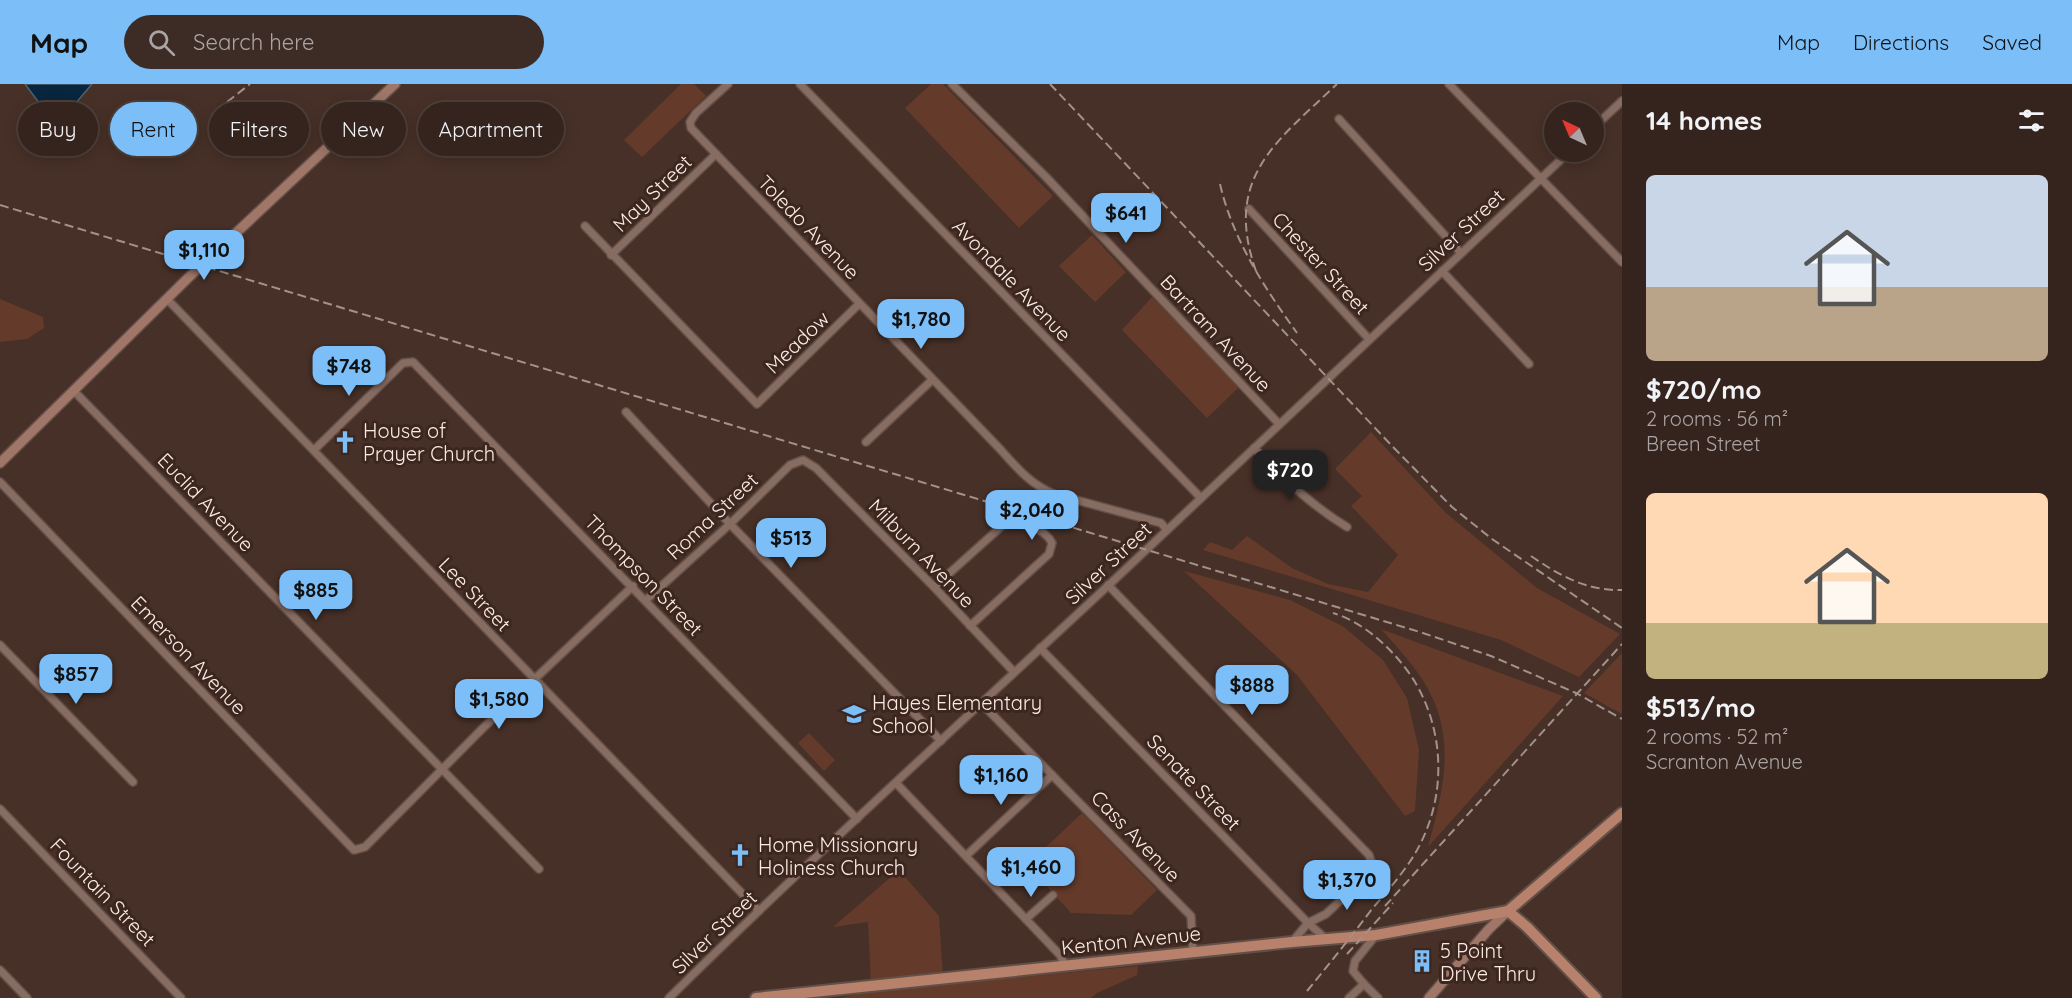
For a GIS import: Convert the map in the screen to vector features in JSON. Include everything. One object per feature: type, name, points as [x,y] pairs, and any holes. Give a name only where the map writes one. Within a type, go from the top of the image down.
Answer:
[{"type":"main road","points":[[1596,998],[1527,927],[1508,911],[1622,813]]},
{"type":"main road","name":"Kenton Avenue","points":[[756,998],[1376,935],[1508,911]]},
{"type":"street","points":[[0,463],[189,277],[395,84]]},
{"type":"street","name":"Toledo Avenue","points":[[728,84],[696,113],[690,122],[694,132],[1024,476],[1039,488],[1054,494],[1161,523],[1167,530]]},
{"type":"street","name":"Avondale Avenue","points":[[800,84],[1201,498]]},
{"type":"street","name":"Bartram Avenue","points":[[952,84],[1046,177],[1280,424]]},
{"type":"street","points":[[1449,84],[1622,261]]},
{"type":"street","points":[[1604,118],[1622,101]]},
{"type":"street","points":[[1339,118],[1461,253]]},
{"type":"street","name":"May Street","points":[[611,255],[716,154]]},
{"type":"street","name":"Silver Street","points":[[669,998],[1558,162]]},
{"type":"street","name":"Chester Street","points":[[1249,209],[1369,339]]},
{"type":"street","points":[[585,226],[611,255]]},
{"type":"street","name":"Meadow","points":[[611,255],[757,404],[859,304]]},
{"type":"street","points":[[1442,271],[1529,364]]},
{"type":"street","name":"Lee Street","points":[[168,300],[759,911]]},
{"type":"street","name":"Thompson Street","points":[[314,450],[403,363],[413,362],[857,819]]},
{"type":"street","points":[[866,442],[932,380]]},
{"type":"street","name":"Euclid Avenue","points":[[74,391],[539,869]]},
{"type":"street","points":[[626,412],[730,524],[940,741]]},
{"type":"street","points":[[1254,448],[1275,470],[1324,513],[1347,527]]},
{"type":"street","name":"Roma Street","points":[[646,600],[730,524],[790,465],[803,460]]},
{"type":"street","name":"Milburn Avenue","points":[[803,460],[816,468],[1014,672]]},
{"type":"street","name":"Emerson Avenue","points":[[0,482],[354,850],[364,847],[441,769]]},
{"type":"street","points":[[934,588],[1003,525],[1012,522],[1034,528],[1048,536],[1052,543],[1049,554],[970,626]]},
{"type":"street","points":[[1108,585],[1366,851],[1371,861],[1370,869],[1361,881],[1326,914],[1308,923],[1292,942]]},
{"type":"street","points":[[441,769],[633,586]]},
{"type":"street","points":[[0,645],[134,782]]},
{"type":"street","name":"Senate Street","points":[[1040,648],[1326,939]]},
{"type":"street","name":"Cass Avenue","points":[[981,703],[1191,916],[1193,952]]},
{"type":"street","points":[[967,855],[1052,775]]},
{"type":"street","points":[[896,783],[967,855],[1059,955],[1065,965]]},
{"type":"street","name":"Fountain Street","points":[[0,809],[181,998]]},
{"type":"street","points":[[1026,920],[1053,895]]},
{"type":"street","points":[[1429,998],[1489,929],[1508,911]]},
{"type":"street","points":[[1376,935],[1355,961],[1353,970],[1378,998]]},
{"type":"street","points":[[0,970],[27,998]]},
{"type":"street","points":[[1349,998],[1364,984]]},
{"type":"shaded area","points":[[681,84],[694,84],[706,96],[642,157],[624,140]]},
{"type":"shaded area","points":[[931,84],[943,84],[1053,196],[1019,228],[905,108]]},
{"type":"shaded area","points":[[1092,235],[1126,272],[1095,302],[1059,266]]},
{"type":"shaded area","points":[[1152,297],[1239,387],[1207,418],[1122,330]]},
{"type":"shaded area","points":[[0,299],[43,317],[44,328],[27,339],[0,342]]},
{"type":"shaded area","points":[[1371,432],[1446,513],[1537,588],[1620,634],[1579,677],[1501,640],[1203,550],[1210,542],[1232,550],[1247,536],[1292,568],[1328,584],[1368,592],[1398,555],[1351,506],[1362,496],[1335,469]]},
{"type":"shaded area","points":[[1184,571],[1290,600],[1344,627],[1383,660],[1407,698],[1419,750],[1415,811],[1405,816],[1297,675]]},
{"type":"shaded area","points":[[1381,629],[1563,696],[1428,847],[1443,782],[1444,741],[1440,720],[1422,679]]},
{"type":"shaded area","points":[[1622,653],[1622,714],[1584,693]]},
{"type":"shaded area","points":[[809,733],[835,760],[824,771],[798,743]]},
{"type":"shaded area","points":[[1082,813],[1157,890],[1131,915],[1071,913],[1027,865]]},
{"type":"shaded area","points":[[899,870],[939,916],[943,976],[871,983],[868,922],[833,927]]},
{"type":"shaded area","points":[[1138,966],[1137,975],[1091,998],[839,998],[872,991]]},
{"type":"water","points":[[25,84],[92,84],[77,102],[38,102]]},
{"type":"railway","points":[[227,102],[250,84]]},
{"type":"railway","points":[[1050,84],[1452,507],[1492,539],[1622,628]]},
{"type":"railway","points":[[1256,271],[1248,239],[1246,211],[1251,186],[1261,164],[1276,144],[1337,84]]},
{"type":"railway","points":[[1220,184],[1241,244],[1297,333]]},
{"type":"railway","points":[[0,205],[1420,632],[1491,656],[1576,693],[1622,719]]},
{"type":"railway","points":[[1531,556],[1574,581],[1597,588],[1622,590]]},
{"type":"railway","points":[[1307,991],[1409,863],[1430,820],[1436,797],[1438,773],[1433,726],[1426,704],[1408,671],[1380,640],[1357,624],[1333,613]]},
{"type":"railway","points":[[1385,906],[1622,644]]},
{"type":"railway","points":[[1347,954],[1393,903]]},
{"type":"place","name":"House of Prayer Church","points":[[345,442]]},
{"type":"place","name":"Hayes Elementary School","points":[[854,714]]},
{"type":"place","name":"Home Missionary Holiness Church","points":[[740,855]]},
{"type":"place","name":"5 Point Drive Thru","points":[[1422,961]]}]
